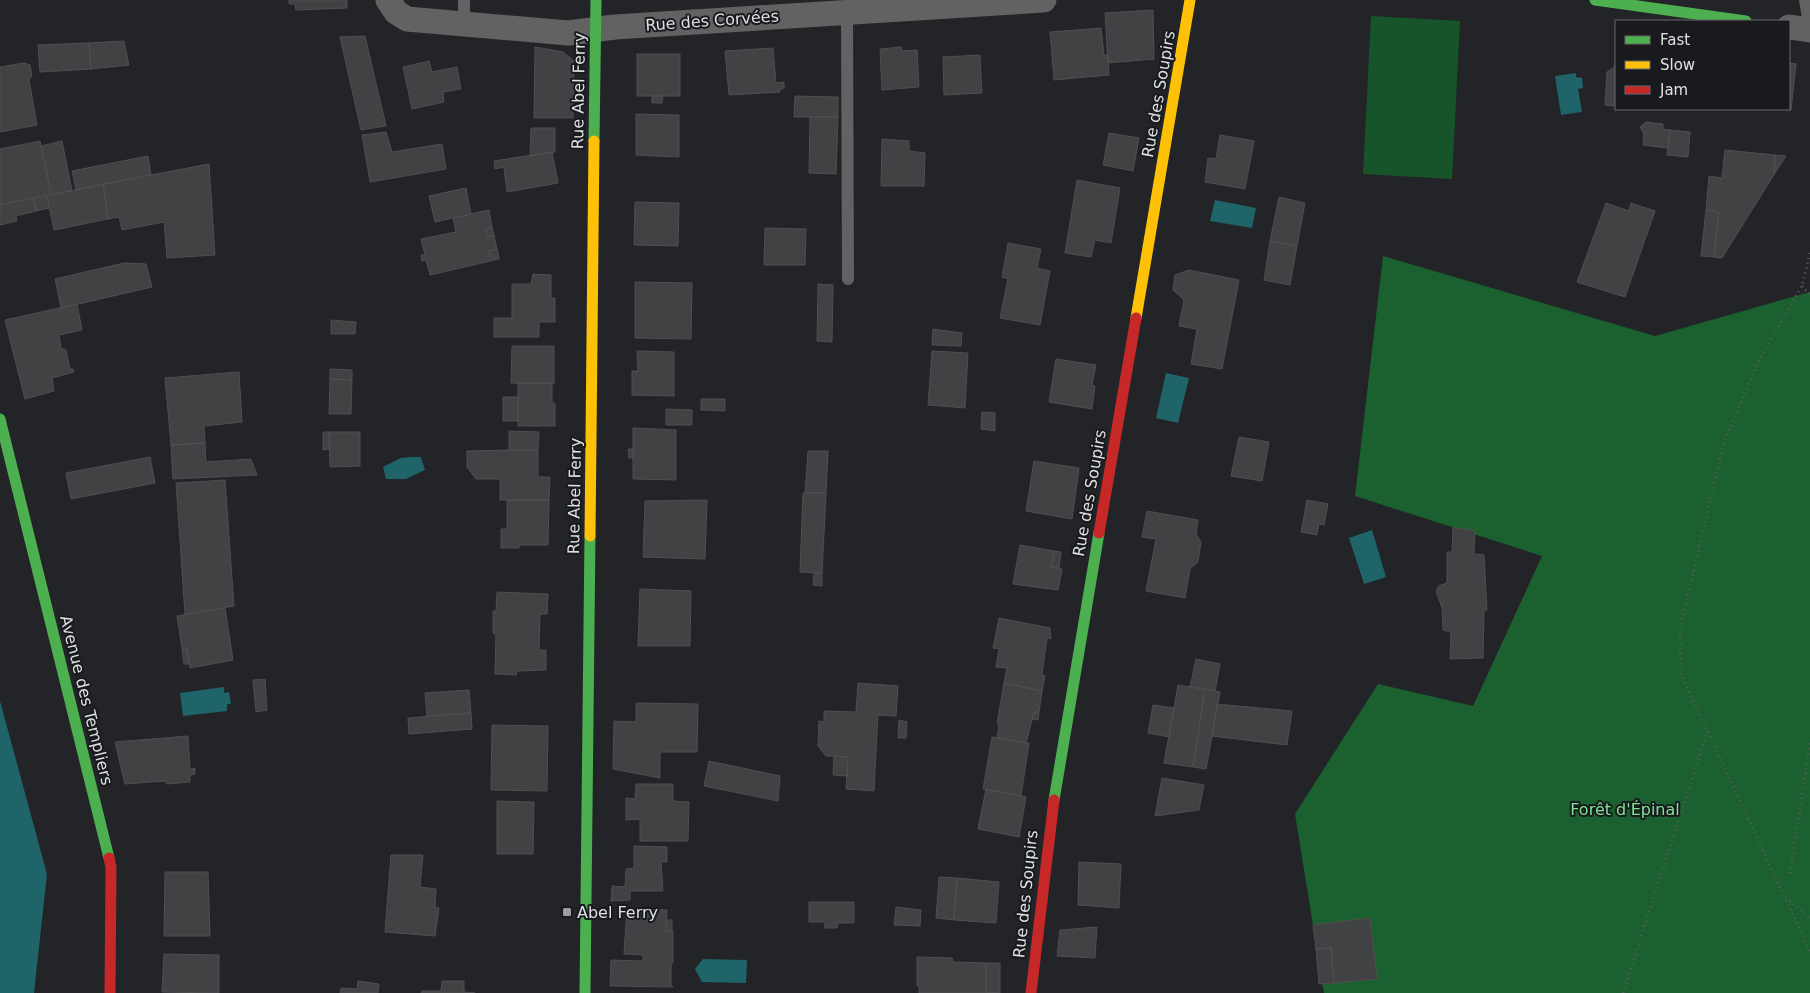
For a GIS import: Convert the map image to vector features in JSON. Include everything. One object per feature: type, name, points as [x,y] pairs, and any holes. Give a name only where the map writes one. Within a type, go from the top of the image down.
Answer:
[{"type":"street","name":"Rue des Corvées","points":[[388,0],[396,12],[407,19],[464,11],[568,33],[595,28],[1044,0]]},
{"type":"street","name":"Rue Abel Ferry","points":[[585,993],[596,0]]},
{"type":"street","name":"Rue des Soupirs","points":[[1030,993],[1048,828],[1190,0]]},
{"type":"street","points":[[1595,0],[1739,20]]},
{"type":"street","points":[[1790,27],[1810,31]]},
{"type":"street","name":"Avenue des Templiers","points":[[0,419],[111,867],[110,993]]},
{"type":"lane","points":[[1805,0],[1810,31]]},
{"type":"lane","points":[[847,12],[848,278]]},
{"type":"path","points":[[1810,253],[1802,286],[1759,360],[1724,442],[1680,628],[1681,674],[1810,952]]},
{"type":"path","points":[[1802,286],[1810,295]]},
{"type":"path","points":[[1623,993],[1708,731]]},
{"type":"path","points":[[1790,873],[1810,742]]},
{"type":"path","points":[[1784,895],[1810,919]]},
{"type":"green space","points":[[1371,16],[1460,21],[1452,179],[1363,174]]},
{"type":"green space","name":"Forêt d'Épinal","points":[[1383,256],[1655,336],[1810,292],[1810,993],[1324,993],[1295,814],[1378,684],[1473,706],[1542,556],[1355,496]]},
{"type":"water","points":[[1576,73],[1576,77],[1582,78],[1583,88],[1578,89],[1582,112],[1561,115],[1555,76]]},
{"type":"water","points":[[1215,200],[1256,208],[1252,228],[1210,221]]},
{"type":"water","points":[[1166,373],[1189,378],[1178,423],[1156,418]]},
{"type":"water","points":[[421,457],[425,470],[406,479],[386,479],[383,467],[401,458]]},
{"type":"water","points":[[1372,530],[1386,577],[1364,584],[1349,538]]},
{"type":"water","points":[[224,687],[224,693],[229,692],[231,704],[227,704],[227,711],[183,716],[180,693]]},
{"type":"water","points":[[0,701],[47,874],[34,993],[0,993]]},
{"type":"water","points":[[703,959],[747,960],[746,983],[702,982],[695,969]]},
{"type":"building","points":[[289,0],[347,0],[347,8],[296,10],[295,4],[289,4]]},
{"type":"building","points":[[1153,10],[1154,59],[1108,63],[1105,13]]},
{"type":"building","points":[[1101,28],[1104,55],[1108,55],[1109,75],[1054,80],[1050,32]]},
{"type":"building","points":[[365,36],[386,126],[361,130],[340,37]]},
{"type":"building","points":[[124,41],[129,65],[91,69],[89,43]]},
{"type":"building","points":[[89,43],[91,69],[40,72],[38,45]]},
{"type":"building","points":[[535,47],[563,52],[574,61],[573,118],[534,118]]},
{"type":"building","points":[[901,47],[902,51],[917,50],[919,87],[882,90],[880,49]]},
{"type":"building","points":[[773,48],[776,83],[784,82],[784,88],[780,89],[780,92],[729,95],[725,51]]},
{"type":"building","points":[[637,54],[680,54],[680,96],[637,96]]},
{"type":"building","points":[[980,55],[982,93],[944,95],[943,57]]},
{"type":"building","points":[[429,61],[432,72],[457,67],[461,89],[443,92],[444,102],[412,109],[403,67]]},
{"type":"building","points":[[24,63],[30,65],[32,76],[29,80],[37,125],[0,132],[0,67]]},
{"type":"building","points":[[1790,63],[1796,64],[1790,110]]},
{"type":"building","points":[[1615,67],[1615,106],[1605,105],[1607,72]]},
{"type":"building","points":[[663,95],[662,103],[652,103],[652,96]]},
{"type":"building","points":[[795,96],[838,97],[838,117],[794,117]]},
{"type":"building","points":[[636,114],[679,115],[679,157],[636,155]]},
{"type":"building","points":[[810,117],[838,117],[836,174],[809,173]]},
{"type":"building","points":[[1646,122],[1663,124],[1663,129],[1670,130],[1668,148],[1643,145],[1644,134],[1640,127]]},
{"type":"building","points":[[531,128],[555,128],[555,152],[530,156]]},
{"type":"building","points":[[1670,130],[1690,132],[1688,157],[1667,155]]},
{"type":"building","points":[[386,132],[392,152],[442,144],[446,169],[370,182],[362,135]]},
{"type":"building","points":[[1109,133],[1139,138],[1133,171],[1103,165]]},
{"type":"building","points":[[1220,135],[1254,141],[1245,189],[1205,182],[1208,158],[1216,159]]},
{"type":"building","points":[[882,139],[909,141],[909,151],[925,153],[924,186],[881,186]]},
{"type":"building","points":[[40,141],[51,194],[0,205],[0,149]]},
{"type":"building","points":[[62,141],[72,191],[51,194],[41,146]]},
{"type":"building","points":[[1725,150],[1775,155],[1775,173],[1722,258],[1714,257],[1719,212],[1706,210],[1709,176],[1722,178]]},
{"type":"building","points":[[552,152],[558,183],[507,192],[504,167],[495,169],[494,161]]},
{"type":"building","points":[[1775,155],[1786,156],[1775,173],[1773,172]]},
{"type":"building","points":[[148,156],[151,175],[76,190],[72,171]]},
{"type":"building","points":[[209,164],[215,255],[167,258],[164,222],[122,230],[119,217],[108,219],[103,184]]},
{"type":"building","points":[[1077,180],[1120,188],[1111,243],[1095,240],[1091,257],[1065,253]]},
{"type":"building","points":[[103,184],[108,219],[54,230],[47,196]]},
{"type":"building","points":[[466,188],[471,214],[435,222],[429,196]]},
{"type":"building","points":[[47,196],[49,208],[36,211],[33,198]]},
{"type":"building","points":[[1279,197],[1305,203],[1297,246],[1270,241]]},
{"type":"building","points":[[33,198],[36,211],[16,216],[17,221],[0,225],[0,205]]},
{"type":"building","points":[[635,202],[679,203],[678,246],[634,245]]},
{"type":"building","points":[[1606,203],[1629,211],[1631,203],[1655,211],[1625,297],[1577,282]]},
{"type":"building","points":[[489,210],[492,227],[486,229],[487,237],[494,235],[497,249],[489,251],[492,259],[499,257],[499,259],[430,275],[426,260],[422,261],[421,255],[425,255],[421,239],[456,232],[453,218]]},
{"type":"building","points":[[1706,210],[1719,212],[1714,257],[1701,256]]},
{"type":"building","points":[[492,227],[494,235],[487,237],[486,229]]},
{"type":"building","points":[[765,228],[806,229],[805,265],[764,265]]},
{"type":"building","points":[[1270,241],[1297,246],[1290,285],[1264,280]]},
{"type":"building","points":[[1008,243],[1041,249],[1037,268],[1050,271],[1040,325],[1000,318],[1008,279],[1002,277]]},
{"type":"building","points":[[497,249],[499,257],[492,259],[489,251]]},
{"type":"building","points":[[124,263],[146,264],[152,287],[61,308],[55,279]]},
{"type":"building","points":[[1189,270],[1239,280],[1222,369],[1191,364],[1197,329],[1179,326],[1184,300],[1173,290],[1175,275]]},
{"type":"building","points":[[533,274],[551,275],[551,298],[555,298],[555,322],[539,322],[539,337],[494,337],[494,318],[512,318],[512,284],[531,284]]},
{"type":"building","points":[[635,282],[692,283],[691,339],[635,338]]},
{"type":"building","points":[[818,284],[833,285],[832,342],[817,341]]},
{"type":"building","points":[[77,304],[82,330],[59,335],[61,348],[66,350],[70,369],[73,369],[74,372],[52,378],[54,391],[25,399],[5,320]]},
{"type":"building","points":[[331,320],[356,322],[355,334],[331,334]]},
{"type":"building","points":[[933,329],[962,333],[961,346],[932,345]]},
{"type":"building","points":[[512,346],[554,346],[554,384],[511,383]]},
{"type":"building","points":[[637,351],[674,352],[674,396],[632,395],[632,371],[638,371]]},
{"type":"building","points":[[932,351],[968,353],[965,408],[928,405]]},
{"type":"building","points":[[1056,359],[1096,365],[1092,385],[1095,386],[1092,409],[1049,402]]},
{"type":"building","points":[[330,369],[352,370],[352,380],[330,379]]},
{"type":"building","points":[[239,372],[242,422],[204,426],[205,443],[171,445],[165,378]]},
{"type":"building","points":[[330,379],[352,380],[351,414],[329,414]]},
{"type":"building","points":[[518,383],[552,383],[552,403],[555,403],[555,426],[518,426]]},
{"type":"building","points":[[503,397],[518,397],[518,421],[503,421]]},
{"type":"building","points":[[701,399],[725,399],[725,411],[701,410]]},
{"type":"building","points":[[666,409],[692,410],[692,425],[666,425]]},
{"type":"building","points":[[982,412],[995,413],[995,431],[981,429]]},
{"type":"building","points":[[633,428],[676,430],[676,480],[633,479]]},
{"type":"building","points":[[509,431],[539,432],[538,450],[509,450]]},
{"type":"building","points":[[323,432],[329,432],[330,449],[323,450]]},
{"type":"building","points":[[329,432],[360,432],[360,466],[330,467]]},
{"type":"building","points":[[1239,437],[1269,442],[1262,481],[1231,476]]},
{"type":"building","points":[[205,443],[206,462],[251,459],[257,475],[173,479],[171,445]]},
{"type":"building","points":[[628,449],[633,449],[633,458],[629,458]]},
{"type":"building","points":[[538,450],[538,477],[550,477],[549,500],[500,500],[500,479],[476,479],[467,467],[467,451]]},
{"type":"building","points":[[808,451],[828,451],[826,493],[805,493]]},
{"type":"building","points":[[150,457],[155,483],[71,499],[66,473]]},
{"type":"building","points":[[1034,461],[1079,468],[1072,519],[1026,511]]},
{"type":"building","points":[[225,480],[234,606],[185,614],[176,483]]},
{"type":"building","points":[[803,493],[826,493],[822,573],[800,572]]},
{"type":"building","points":[[507,500],[549,500],[548,545],[519,545],[519,548],[501,548],[501,529],[507,529]]},
{"type":"building","points":[[707,500],[705,559],[643,557],[645,501]]},
{"type":"building","points":[[1307,500],[1328,504],[1324,525],[1319,524],[1317,535],[1301,532]]},
{"type":"building","points":[[1147,511],[1198,520],[1196,534],[1201,542],[1198,562],[1190,569],[1185,598],[1146,591],[1156,539],[1142,537]]},
{"type":"building","points":[[1453,527],[1475,531],[1474,554],[1484,555],[1487,610],[1484,610],[1483,658],[1450,659],[1451,632],[1443,630],[1442,608],[1436,591],[1439,586],[1447,583],[1447,552],[1452,552]]},
{"type":"building","points":[[1020,545],[1054,551],[1051,567],[1062,569],[1058,590],[1013,584]]},
{"type":"building","points":[[1054,551],[1061,552],[1059,568],[1051,567]]},
{"type":"building","points":[[814,573],[822,573],[822,586],[813,585]]},
{"type":"building","points":[[640,589],[691,591],[690,646],[638,646]]},
{"type":"building","points":[[497,592],[548,594],[547,614],[540,614],[539,650],[546,650],[546,670],[517,671],[516,675],[495,674],[496,634],[493,633],[493,611],[496,611]]},
{"type":"building","points":[[225,608],[233,660],[190,668],[187,648],[182,648],[177,616]]},
{"type":"building","points":[[999,618],[1050,628],[1051,639],[1047,638],[1042,675],[1045,676],[1042,691],[1004,683],[1007,668],[996,667],[999,649],[993,648]]},
{"type":"building","points":[[182,648],[187,648],[189,664],[184,664]]},
{"type":"building","points":[[1196,659],[1220,664],[1215,691],[1190,687]]},
{"type":"building","points":[[265,679],[267,710],[256,712],[253,680]]},
{"type":"building","points":[[858,683],[898,686],[896,716],[878,715],[874,791],[846,789],[848,757],[826,756],[818,746],[819,721],[824,722],[824,711],[856,712]]},
{"type":"building","points":[[1004,683],[1042,691],[1039,712],[1034,712],[1026,743],[997,738],[999,725],[997,724]]},
{"type":"building","points":[[1178,685],[1205,689],[1193,767],[1164,763]]},
{"type":"building","points":[[1205,689],[1220,692],[1206,769],[1193,767]]},
{"type":"building","points":[[469,690],[471,713],[427,716],[425,693]]},
{"type":"building","points":[[636,703],[698,704],[697,752],[660,752],[660,778],[613,769],[614,721],[636,722]]},
{"type":"building","points":[[1217,704],[1292,711],[1287,745],[1212,736]]},
{"type":"building","points":[[1153,705],[1174,708],[1169,737],[1148,733]]},
{"type":"building","points":[[1034,712],[1039,712],[1038,720],[1032,719]]},
{"type":"building","points":[[471,713],[472,729],[409,734],[408,718]]},
{"type":"building","points":[[899,720],[907,722],[906,738],[898,738]]},
{"type":"building","points":[[492,725],[548,726],[547,791],[491,790]]},
{"type":"building","points":[[188,736],[190,769],[195,768],[195,774],[190,775],[190,782],[167,784],[165,781],[125,784],[115,742]]},
{"type":"building","points":[[992,737],[1029,743],[1021,796],[983,789]]},
{"type":"building","points":[[834,756],[848,757],[847,776],[833,775]]},
{"type":"building","points":[[709,761],[780,776],[778,801],[704,786]]},
{"type":"building","points":[[1162,778],[1204,785],[1199,810],[1155,816]]},
{"type":"building","points":[[636,784],[673,784],[673,801],[689,802],[688,841],[640,841],[640,819],[626,820],[626,798],[635,799]]},
{"type":"building","points":[[986,789],[1026,797],[1019,837],[978,829]]},
{"type":"building","points":[[497,801],[534,802],[533,854],[497,854]]},
{"type":"building","points":[[634,846],[667,847],[667,862],[661,862],[663,891],[630,891],[630,900],[611,901],[612,886],[625,887],[626,869],[634,868]]},
{"type":"building","points":[[391,855],[423,855],[420,887],[436,889],[435,907],[439,908],[435,936],[385,932]]},
{"type":"building","points":[[1079,862],[1121,864],[1119,908],[1078,905]]},
{"type":"building","points":[[165,872],[208,872],[210,936],[164,936]]},
{"type":"building","points":[[939,877],[957,878],[954,920],[936,918]]},
{"type":"building","points":[[957,878],[999,882],[996,923],[954,920]]},
{"type":"building","points":[[809,902],[854,902],[854,923],[838,923],[837,928],[825,928],[824,922],[809,922]]},
{"type":"building","points":[[896,907],[921,910],[920,926],[894,925]]},
{"type":"building","points":[[627,909],[667,910],[666,931],[673,931],[671,985],[673,987],[610,986],[611,960],[643,961],[643,955],[624,954]]},
{"type":"building","points":[[1370,918],[1377,979],[1334,983],[1331,948],[1316,949],[1313,925]]},
{"type":"building","points":[[666,920],[672,920],[672,931],[666,931]]},
{"type":"building","points":[[1097,927],[1095,958],[1057,956],[1060,930]]},
{"type":"building","points":[[1331,948],[1334,983],[1319,984],[1316,949]]},
{"type":"building","points":[[164,954],[219,955],[219,993],[162,992]]},
{"type":"building","points":[[917,957],[952,958],[953,962],[986,963],[986,992],[1000,993],[919,993],[919,986],[917,986]]},
{"type":"building","points":[[986,963],[1000,963],[1000,993],[986,992]]},
{"type":"building","points":[[358,981],[379,984],[378,993],[340,993],[341,988],[357,989]]},
{"type":"building","points":[[442,981],[464,981],[464,992],[475,993],[421,993],[422,991],[441,991]]},
{"type":"traffic: fast","points":[[594,141],[596,0]]},
{"type":"traffic: fast","points":[[1595,0],[1739,20]]},
{"type":"traffic: fast","points":[[0,419],[109,858]]},
{"type":"traffic: fast","points":[[1054,800],[1099,533]]},
{"type":"traffic: fast","points":[[585,993],[590,536]]},
{"type":"traffic: slow","points":[[1136,318],[1190,0]]},
{"type":"traffic: slow","points":[[590,536],[594,141]]},
{"type":"traffic: jam","points":[[1099,533],[1136,318]]},
{"type":"traffic: jam","points":[[1031,993],[1054,800]]},
{"type":"traffic: jam","points":[[109,858],[111,867],[110,993]]},
{"type":"place","name":"Abel Ferry","points":[[567,912]]}]
